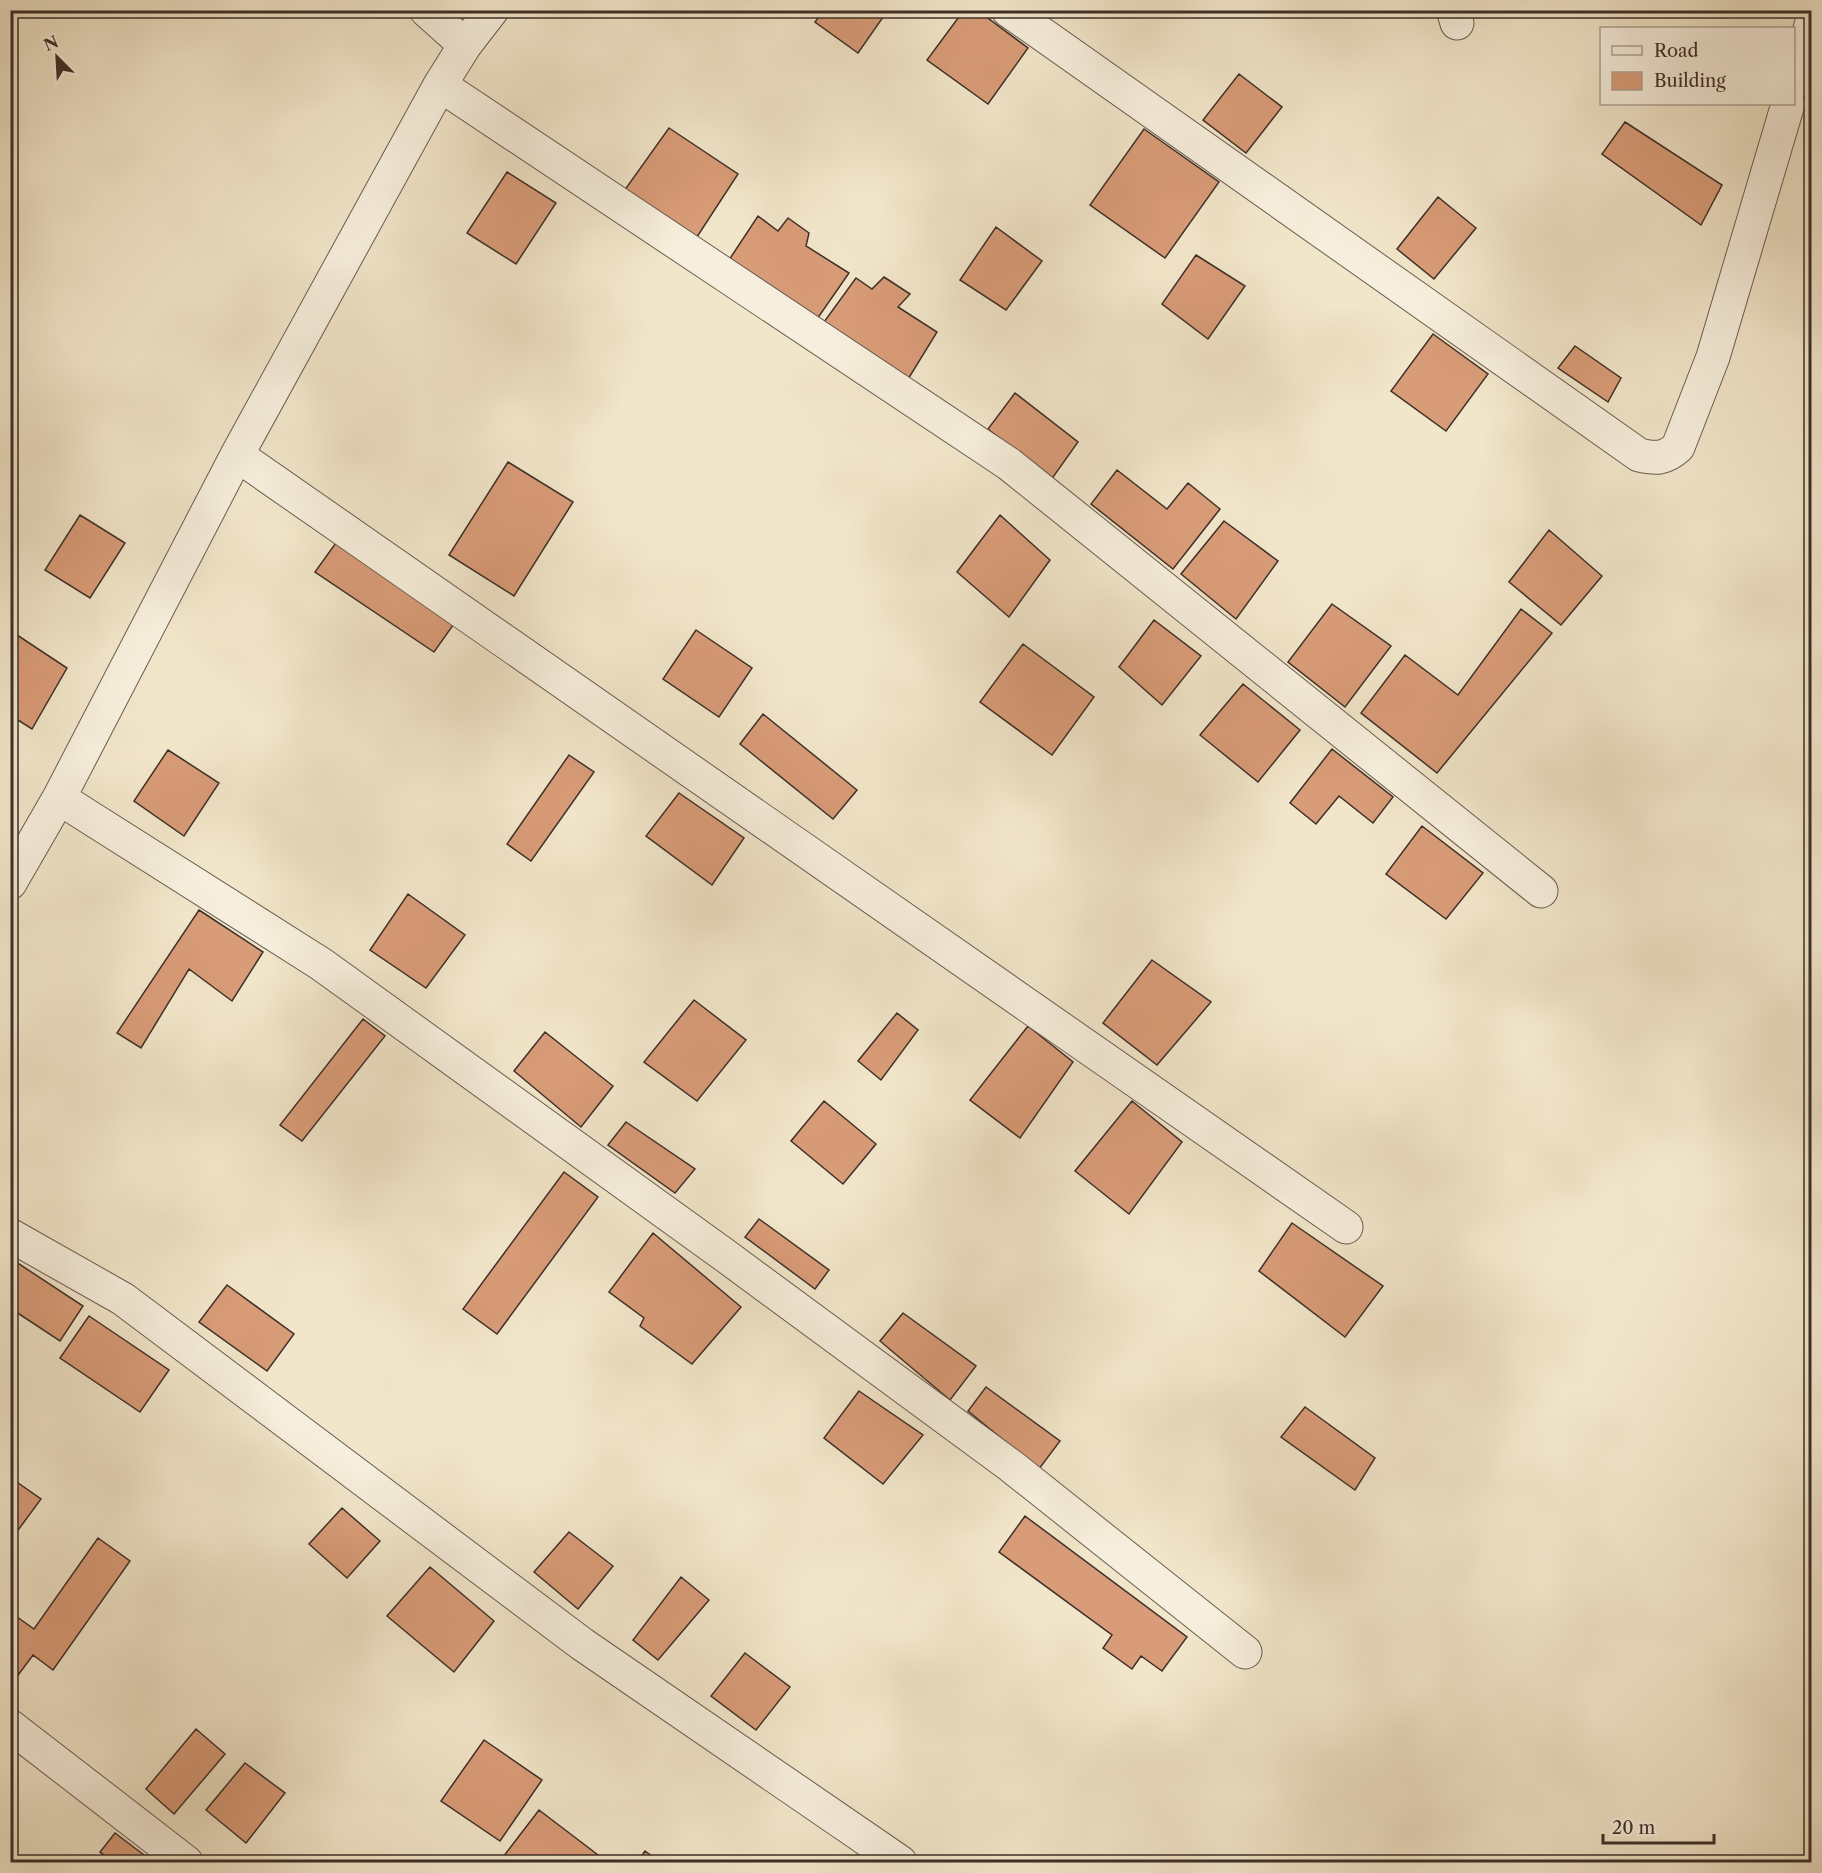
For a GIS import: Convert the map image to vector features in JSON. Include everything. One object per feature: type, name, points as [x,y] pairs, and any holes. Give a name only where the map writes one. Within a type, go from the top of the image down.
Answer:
[{"type":"street","points":[[426,10],[465,45]]},
{"type":"street","points":[[10,883],[59,798],[237,455],[440,85],[465,45],[492,10]]},
{"type":"street","points":[[1008,10],[1639,455],[1655,459],[1669,455],[1678,447],[1713,357],[1788,105]]},
{"type":"street","points":[[1795,80],[1812,22]]},
{"type":"street","points":[[440,85],[1009,464],[1541,891]]},
{"type":"street","points":[[237,455],[1346,1227]]},
{"type":"street","points":[[59,798],[321,964],[1011,1466],[1245,1652]]},
{"type":"street","points":[[10,1235],[123,1299],[582,1644],[900,1863]]},
{"type":"street","points":[[10,1726],[186,1863]]},
{"type":"building","points":[[824,10],[888,10],[858,53],[815,22]]},
{"type":"building","points":[[964,10],[977,10],[1028,48],[988,104],[927,60]]},
{"type":"building","points":[[1239,74],[1282,107],[1246,153],[1203,120]]},
{"type":"building","points":[[1625,122],[1722,185],[1701,225],[1602,154]]},
{"type":"building","points":[[669,128],[738,174],[695,240],[624,191]]},
{"type":"building","points":[[1144,129],[1219,182],[1165,258],[1090,205]]},
{"type":"building","points":[[507,172],[556,203],[516,264],[467,233]]},
{"type":"building","points":[[1438,197],[1476,228],[1434,279],[1397,249]]},
{"type":"building","points":[[758,216],[778,231],[788,218],[809,233],[806,246],[849,273],[815,322],[727,263]]},
{"type":"building","points":[[996,227],[1042,261],[1006,310],[960,280]]},
{"type":"building","points":[[1196,255],[1245,286],[1208,339],[1162,304]]},
{"type":"building","points":[[884,277],[910,294],[898,307],[937,332],[907,381],[824,322],[856,278],[872,289]]},
{"type":"building","points":[[1433,334],[1488,374],[1446,431],[1391,391]]},
{"type":"building","points":[[1575,346],[1621,378],[1608,402],[1558,368]]},
{"type":"building","points":[[1015,393],[1078,442],[1051,480],[988,429]]},
{"type":"building","points":[[508,462],[573,502],[514,596],[449,555]]},
{"type":"building","points":[[1117,470],[1167,509],[1188,483],[1220,509],[1173,569],[1091,504]]},
{"type":"building","points":[[80,515],[125,543],[90,598],[45,570]]},
{"type":"building","points":[[1000,515],[1050,560],[1009,617],[957,572]]},
{"type":"building","points":[[1224,521],[1278,561],[1236,619],[1181,574]]},
{"type":"building","points":[[1549,530],[1602,576],[1561,625],[1509,582]]},
{"type":"building","points":[[338,540],[456,621],[434,652],[315,572]]},
{"type":"building","points":[[1332,604],[1391,646],[1345,707],[1288,662]]},
{"type":"building","points":[[1521,609],[1552,633],[1437,773],[1361,713],[1405,655],[1458,695]]},
{"type":"building","points":[[1154,620],[1201,656],[1162,705],[1119,667]]},
{"type":"building","points":[[696,630],[752,668],[719,717],[663,679]]},
{"type":"building","points":[[11,631],[67,668],[32,729],[10,715]]},
{"type":"building","points":[[1023,644],[1094,697],[1052,755],[980,702]]},
{"type":"building","points":[[1243,684],[1300,730],[1258,782],[1200,735]]},
{"type":"building","points":[[763,714],[857,790],[833,819],[740,744]]},
{"type":"building","points":[[1332,749],[1393,797],[1373,823],[1339,796],[1316,824],[1290,803]]},
{"type":"building","points":[[168,750],[219,783],[184,836],[134,801]]},
{"type":"building","points":[[569,755],[594,772],[531,861],[507,844]]},
{"type":"building","points":[[679,793],[744,838],[712,885],[646,836]]},
{"type":"building","points":[[1422,826],[1483,873],[1446,919],[1386,874]]},
{"type":"building","points":[[408,894],[465,935],[426,988],[370,950]]},
{"type":"building","points":[[199,910],[263,952],[232,1001],[189,969],[141,1048],[117,1033]]},
{"type":"building","points":[[1152,960],[1211,1002],[1157,1065],[1103,1023]]},
{"type":"building","points":[[694,1000],[746,1040],[697,1101],[644,1062]]},
{"type":"building","points":[[897,1013],[918,1030],[881,1080],[858,1061]]},
{"type":"building","points":[[363,1019],[385,1036],[302,1141],[280,1125]]},
{"type":"building","points":[[1028,1026],[1073,1062],[1020,1138],[970,1100]]},
{"type":"building","points":[[545,1032],[613,1086],[581,1127],[514,1071]]},
{"type":"building","points":[[824,1101],[876,1144],[843,1184],[791,1141]]},
{"type":"building","points":[[1132,1101],[1182,1142],[1129,1214],[1075,1171]]},
{"type":"building","points":[[626,1122],[695,1169],[675,1193],[608,1145]]},
{"type":"building","points":[[564,1172],[598,1197],[497,1334],[463,1309]]},
{"type":"building","points":[[759,1219],[829,1270],[815,1289],[745,1237]]},
{"type":"building","points":[[1292,1223],[1383,1286],[1345,1337],[1259,1271]]},
{"type":"building","points":[[653,1233],[741,1307],[692,1364],[640,1326],[644,1318],[609,1292]]},
{"type":"building","points":[[10,1258],[83,1306],[60,1341],[10,1308]]},
{"type":"building","points":[[227,1285],[294,1334],[267,1371],[199,1322]]},
{"type":"building","points":[[903,1313],[976,1366],[950,1400],[880,1341]]},
{"type":"building","points":[[89,1316],[169,1370],[140,1412],[60,1358]]},
{"type":"building","points":[[986,1387],[1060,1441],[1039,1469],[968,1411]]},
{"type":"building","points":[[859,1391],[923,1435],[883,1484],[824,1438]]},
{"type":"building","points":[[1305,1407],[1375,1458],[1355,1490],[1281,1437]]},
{"type":"building","points":[[10,1478],[41,1499],[10,1541]]},
{"type":"building","points":[[342,1508],[380,1541],[347,1578],[309,1544]]},
{"type":"building","points":[[1025,1516],[1187,1637],[1162,1671],[1141,1656],[1132,1669],[1103,1648],[1112,1635],[999,1552]]},
{"type":"building","points":[[569,1532],[613,1566],[578,1609],[534,1572]]},
{"type":"building","points":[[98,1538],[130,1561],[53,1670],[33,1655],[10,1686],[10,1612],[34,1629]]},
{"type":"building","points":[[430,1567],[494,1621],[454,1672],[387,1616]]},
{"type":"building","points":[[681,1577],[709,1600],[658,1660],[633,1640]]},
{"type":"building","points":[[745,1653],[790,1687],[756,1730],[711,1696]]},
{"type":"building","points":[[196,1729],[225,1754],[174,1814],[146,1789]]},
{"type":"building","points":[[484,1740],[542,1780],[500,1841],[441,1801]]},
{"type":"building","points":[[245,1763],[285,1793],[246,1843],[206,1810]]},
{"type":"building","points":[[539,1810],[606,1861],[511,1862],[503,1857]]},
{"type":"building","points":[[115,1833],[152,1861],[114,1862],[100,1852]]},
{"type":"building","points":[[645,1851],[660,1862],[637,1862]]}]
